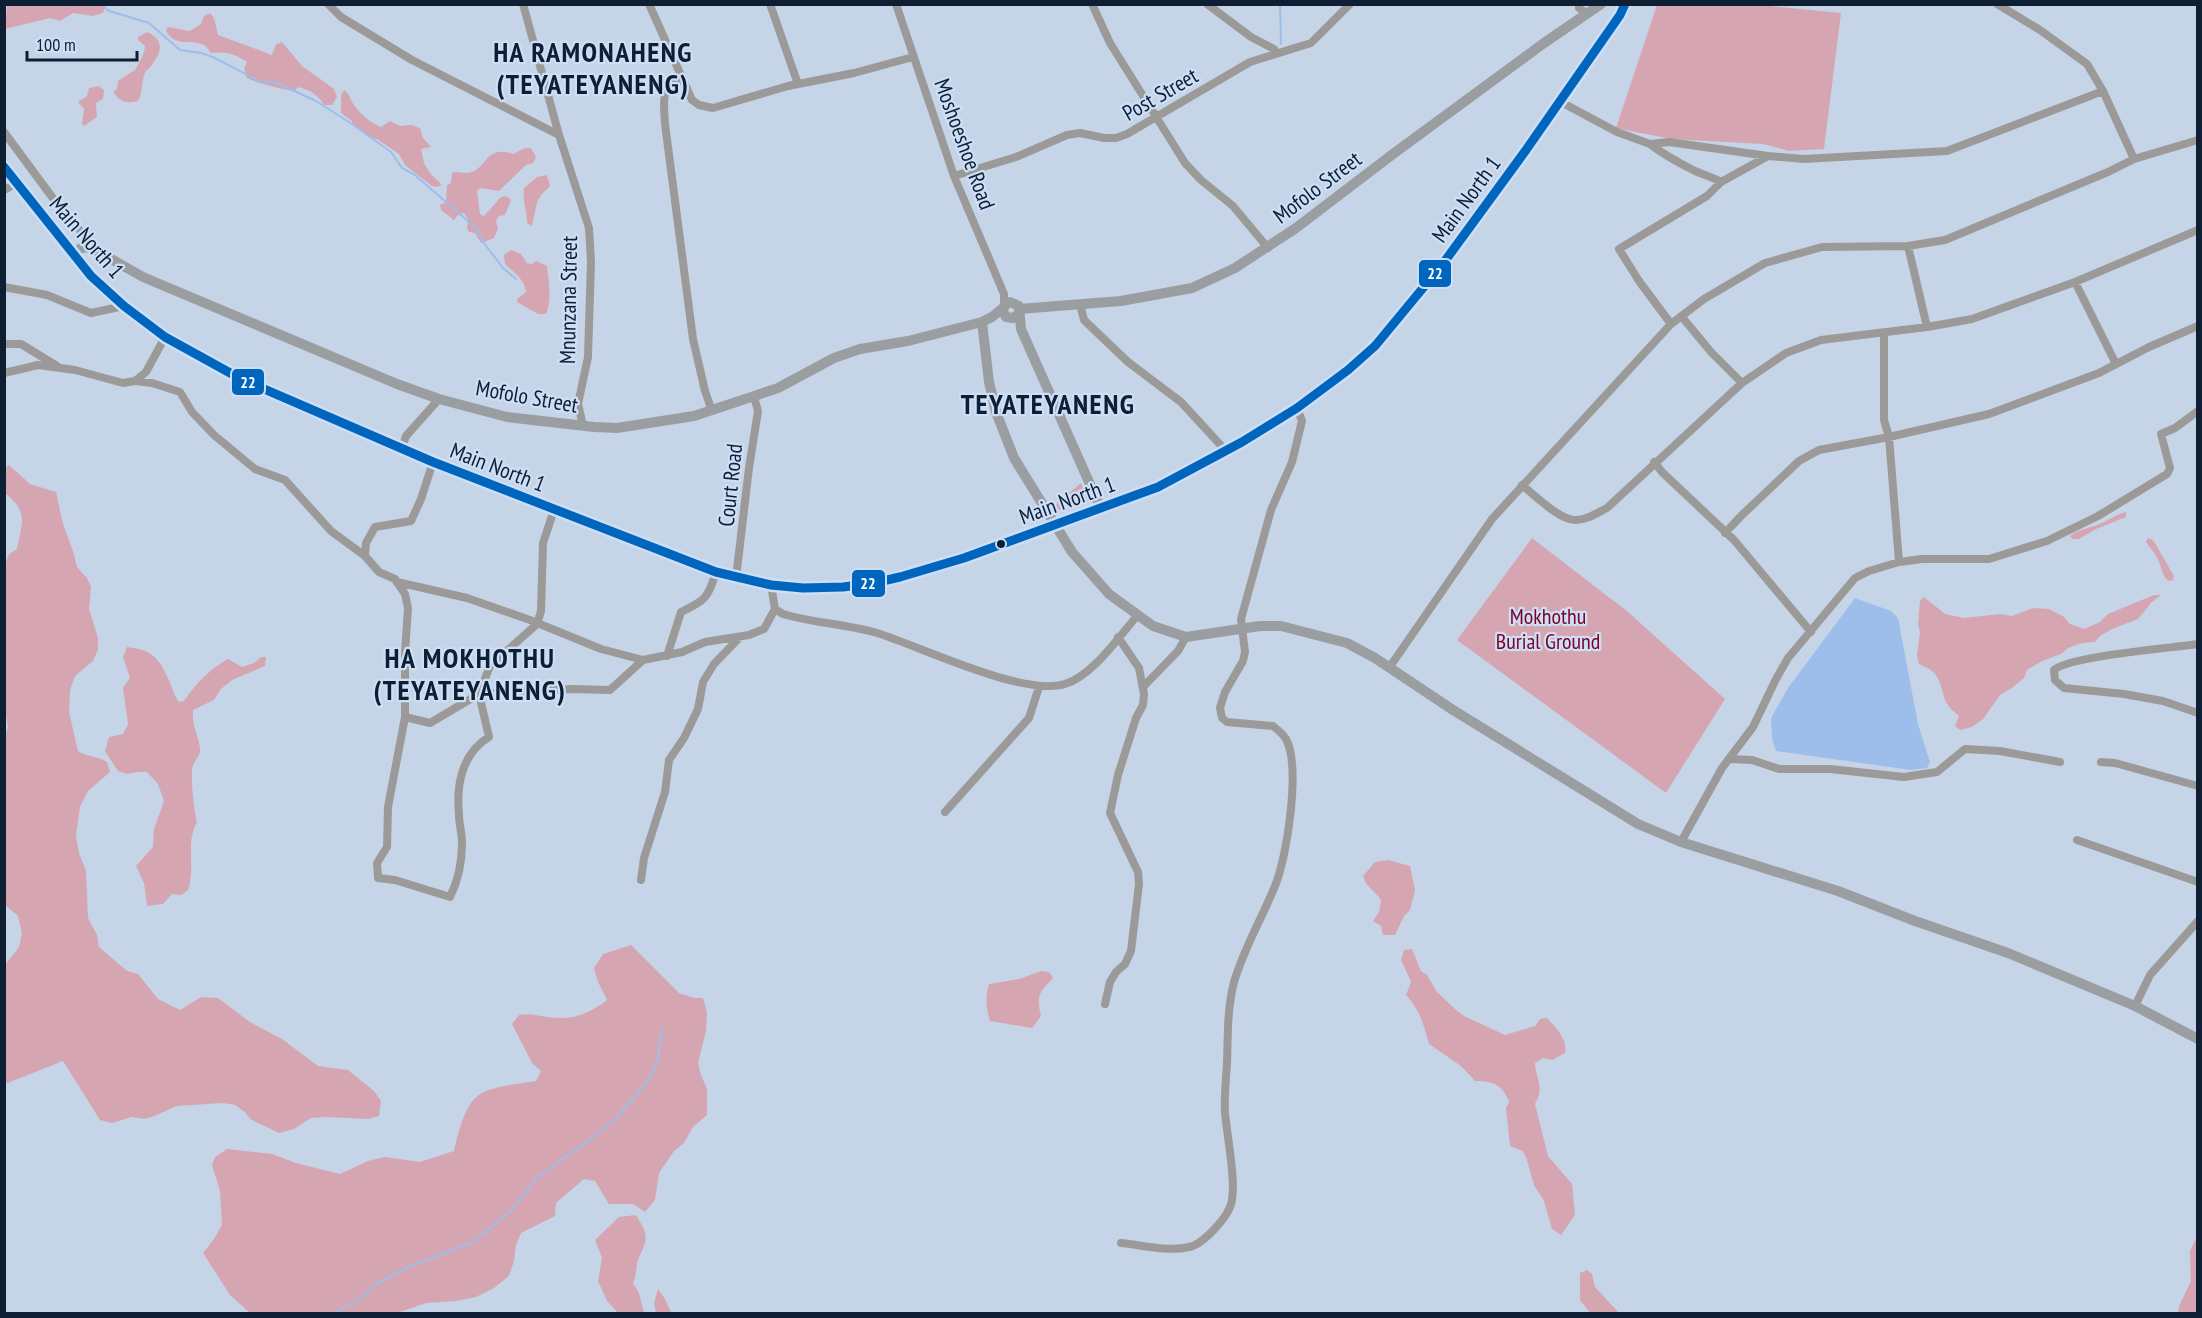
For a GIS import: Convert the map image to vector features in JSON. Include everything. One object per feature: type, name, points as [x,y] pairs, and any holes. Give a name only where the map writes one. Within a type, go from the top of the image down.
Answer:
[{"type":"main road","name":"Mofolo Street","points":[[90,248],[135,273],[171,289],[397,384],[440,399],[507,417],[583,426],[617,428],[673,420],[712,411],[754,397],[778,388],[834,357],[881,344],[908,341],[987,320],[1011,311],[1121,301],[1192,288],[1235,268],[1268,248],[1583,9],[1601,4]]},
{"type":"main road","points":[[1616,4],[1620,15]]},
{"type":"main road","name":"Main North 1","points":[[4,167],[91,276],[124,306],[165,337],[241,379],[433,462],[716,572],[771,585],[803,588],[874,583],[956,561],[1179,477],[1297,408],[1348,370],[1375,346],[1442,264],[1526,150],[1620,15],[1625,4]]},
{"type":"main road","points":[[73,255],[81,248],[90,248]]},
{"type":"main road","name":"Moshoeshoe Road","points":[[1011,311],[1101,508]]},
{"type":"main road","points":[[987,320],[989,382],[996,412],[1014,458],[1072,552],[1100,585],[1137,616],[1153,626],[1186,636],[1243,628],[1281,626],[1347,643],[1638,824],[1681,842],[1838,891],[1915,921],[2008,953],[2135,1006],[2185,1030],[2198,1039]]},
{"type":"street","points":[[328,4],[341,17],[412,60],[559,135]]},
{"type":"street","name":"Mnunzana Street","points":[[523,4],[559,135],[589,228],[591,262],[588,357],[579,404],[583,426]]},
{"type":"street","points":[[650,4],[692,100],[699,105],[713,108],[798,84],[845,75],[913,57]]},
{"type":"street","points":[[770,4],[798,84]]},
{"type":"street","name":"Moshoeshoe Road","points":[[896,4],[954,176],[1011,311]]},
{"type":"street","points":[[1092,4],[1110,43],[1185,163],[1201,180],[1233,206],[1268,248]]},
{"type":"street","points":[[1207,4],[1251,37],[1274,49],[1276,53]]},
{"type":"street","name":"Post Street","points":[[954,176],[1016,157],[1067,135],[1080,133],[1116,138],[1127,134],[1250,62],[1311,43],[1350,4]]},
{"type":"street","points":[[1997,4],[2040,30],[2087,64],[2103,91],[2134,159]]},
{"type":"street","points":[[683,79],[674,81],[664,96],[665,124],[693,339],[712,411]]},
{"type":"street","points":[[1650,144],[1669,142],[1804,159],[1947,151],[2103,91]]},
{"type":"street","points":[[1559,101],[1617,132],[1650,144],[1665,156],[1721,182]]},
{"type":"street","points":[[4,132],[55,201],[88,240],[90,248]]},
{"type":"street","points":[[1389,668],[1492,519],[1671,324],[1704,299],[1765,263],[1822,247],[1908,246],[1945,240],[2134,159],[2198,140]]},
{"type":"street","points":[[1671,324],[1619,249],[1707,196],[1721,182],[1768,156]]},
{"type":"street","points":[[4,190],[17,183]]},
{"type":"street","points":[[1522,485],[1569,520],[1589,517],[1607,508],[1654,462],[1742,383],[1786,352],[1821,340],[1972,319],[2075,282],[2198,230]]},
{"type":"street","points":[[1908,246],[1926,327]]},
{"type":"street","points":[[2075,282],[2116,364]]},
{"type":"street","points":[[4,287],[47,295],[92,313],[124,306]]},
{"type":"street","points":[[1080,304],[1084,320],[1128,362],[1181,402],[1226,451]]},
{"type":"street","points":[[1682,317],[1711,352],[1742,383]]},
{"type":"street","points":[[1725,534],[1799,461],[1819,450],[1989,414],[2088,377],[2198,326]]},
{"type":"street","points":[[1884,333],[1884,420],[1889,437],[1899,562]]},
{"type":"street","points":[[135,381],[146,372],[165,337]]},
{"type":"street","points":[[4,344],[21,344],[61,368]]},
{"type":"street","points":[[4,373],[38,365],[61,368],[123,383],[135,381],[152,383],[180,392],[192,412],[214,435],[255,469],[285,480],[331,531],[365,556],[379,572],[398,582],[405,594],[408,608],[405,645],[405,717],[388,807],[387,847],[377,863],[378,878],[395,880],[450,897],[460,866],[462,842],[459,785],[467,759],[478,744],[489,737],[479,694],[490,666],[537,624],[541,611],[543,543],[554,510]]},
{"type":"street","name":"Court Road","points":[[736,578],[758,411],[754,397]]},
{"type":"street","points":[[402,448],[406,436],[440,399]]},
{"type":"street","points":[[1121,1243],[1190,1247],[1206,1237],[1231,1207],[1233,1176],[1225,1112],[1228,1014],[1234,983],[1245,950],[1275,886],[1283,859],[1288,834],[1291,790],[1289,750],[1281,732],[1273,726],[1227,722],[1222,718],[1220,708],[1225,692],[1243,662],[1245,652],[1241,619],[1271,510],[1286,479],[1295,452],[1302,421],[1297,408]]},
{"type":"street","points":[[1681,842],[1718,775],[1753,727],[1788,658],[1855,578],[1899,562],[1922,559],[1989,559],[2047,542],[2098,516],[2167,474],[2170,468],[2162,434],[2175,428],[2198,411]]},
{"type":"street","points":[[365,556],[366,543],[375,527],[411,521],[421,500],[433,462]]},
{"type":"street","points":[[1654,462],[1725,534],[1734,540],[1811,632]]},
{"type":"street","points":[[667,656],[681,612],[698,604],[709,594],[716,572]]},
{"type":"street","points":[[398,582],[466,598],[601,649],[643,660],[682,652],[705,642],[749,635],[764,629],[775,609],[771,585]]},
{"type":"street","points":[[775,609],[792,617],[876,633],[966,666],[1039,687],[1066,684],[1086,673],[1137,616]]},
{"type":"street","points":[[641,880],[644,858],[665,792],[669,760],[684,738],[698,709],[704,682],[714,664],[741,636]]},
{"type":"street","points":[[1144,686],[1178,651],[1186,636]]},
{"type":"street","points":[[1105,1004],[1110,982],[1125,964],[1131,951],[1139,884],[1138,872],[1110,813],[1118,775],[1136,718],[1143,705],[1144,686],[1139,668],[1118,638]]},
{"type":"street","points":[[2198,644],[2099,657],[2064,664],[2054,670],[2055,680],[2064,688],[2124,694],[2163,701],[2198,713]]},
{"type":"street","points":[[405,717],[430,723],[479,694],[572,689],[610,690],[643,660]]},
{"type":"street","points":[[945,812],[1029,718],[1039,687]]},
{"type":"street","points":[[1730,759],[1752,760],[1779,769],[1830,769],[1904,777],[1937,772],[1965,749],[2000,751],[2060,762]]},
{"type":"street","points":[[2101,762],[2115,763],[2198,786]]},
{"type":"street","points":[[2077,840],[2198,882]]},
{"type":"street","points":[[2135,1006],[2150,975],[2198,921]]},
{"type":"green space","points":[[7,4],[106,5],[103,13],[93,16],[73,13],[60,21],[50,18],[5,29]]},
{"type":"green space","points":[[1751,4],[1841,13],[1824,149],[1789,151],[1763,144],[1671,139],[1616,128],[1657,5]]},
{"type":"green space","points":[[210,13],[214,18],[218,35],[272,55],[276,44],[282,42],[302,66],[334,89],[337,97],[332,105],[324,105],[316,95],[302,88],[298,87],[295,91],[291,91],[251,80],[247,78],[244,68],[247,62],[243,59],[221,52],[211,53],[199,43],[175,40],[166,31],[168,27],[190,31],[201,24],[204,16]]},
{"type":"green space","points":[[147,32],[157,39],[159,51],[155,61],[145,73],[138,101],[124,101],[113,92],[117,89],[118,81],[137,67],[145,46],[138,40],[138,37]]},
{"type":"green space","points":[[99,86],[104,90],[103,99],[96,103],[97,117],[84,126],[82,124],[84,109],[78,102],[87,96],[89,88]]},
{"type":"green space","points":[[344,90],[368,120],[381,127],[390,121],[400,126],[411,125],[420,128],[423,138],[431,147],[421,149],[424,163],[442,185],[432,186],[405,165],[399,154],[352,124],[352,121],[341,113],[341,95]]},
{"type":"green space","points":[[525,148],[531,148],[536,157],[533,163],[526,165],[499,191],[481,188],[477,191],[480,214],[484,216],[501,197],[506,196],[511,200],[505,215],[499,216],[496,221],[498,228],[494,238],[481,243],[475,233],[469,232],[468,219],[464,213],[458,215],[454,220],[441,210],[440,205],[446,202],[447,185],[451,183],[452,173],[472,172],[492,154],[504,152],[513,154]]},
{"type":"green space","points":[[547,175],[550,186],[537,202],[532,226],[527,223],[524,188],[537,177]]},
{"type":"green space","points":[[511,250],[521,254],[527,263],[532,264],[536,261],[547,266],[549,296],[546,314],[538,314],[517,302],[517,299],[526,292],[521,279],[505,264],[504,255]]},
{"type":"green space","points":[[9,465],[30,484],[56,492],[63,524],[77,567],[87,578],[91,587],[89,609],[98,638],[98,650],[93,661],[75,676],[70,690],[69,712],[78,751],[107,762],[110,772],[88,791],[80,807],[76,836],[86,871],[88,918],[97,935],[99,947],[127,971],[138,974],[158,999],[180,1010],[201,997],[218,998],[250,1022],[282,1039],[318,1066],[348,1070],[374,1091],[381,1101],[379,1116],[368,1119],[311,1118],[294,1129],[279,1133],[250,1119],[235,1105],[223,1103],[177,1106],[152,1117],[144,1119],[132,1117],[112,1123],[100,1120],[63,1061],[5,1084],[5,965],[19,947],[22,933],[18,916],[4,904],[4,738],[8,727],[4,705],[5,565],[9,554],[17,549],[22,524],[18,506],[5,493],[5,468]]},
{"type":"green space","points":[[1081,483],[1088,500],[1056,511],[1054,506]]},
{"type":"green space","points":[[2126,512],[2126,517],[2096,529],[2079,539],[2072,539],[2070,536],[2077,532]]},
{"type":"green space","name":"Mokhothu Burial Ground","points":[[1532,538],[1628,612],[1725,699],[1666,793],[1457,640]]},
{"type":"green space","points":[[2148,538],[2153,540],[2174,576],[2173,580],[2168,581],[2166,578],[2157,557],[2146,542]]},
{"type":"green space","points":[[2154,595],[2161,595],[2138,619],[2112,629],[2095,642],[2082,643],[2068,648],[2061,654],[2027,670],[2024,678],[2000,695],[1983,719],[1972,727],[1960,730],[1955,726],[1959,716],[1946,703],[1937,676],[1919,664],[1917,655],[1920,632],[1918,625],[1920,601],[1924,597],[1945,614],[1964,618],[2000,614],[2012,616],[2033,608],[2049,609],[2064,617],[2070,624],[2084,629],[2100,622],[2108,614]]},
{"type":"green space","points":[[127,647],[154,656],[165,672],[179,702],[184,701],[198,682],[209,672],[228,659],[242,667],[254,663],[261,657],[266,657],[265,666],[232,680],[221,689],[214,700],[193,710],[193,721],[200,751],[192,770],[197,822],[192,838],[190,882],[188,890],[181,895],[172,894],[163,904],[147,906],[144,883],[136,866],[153,847],[154,829],[164,801],[158,784],[147,772],[127,774],[118,771],[105,751],[109,737],[123,734],[128,724],[123,688],[130,678],[123,657]]},
{"type":"green space","points":[[1388,860],[1410,866],[1415,890],[1410,910],[1404,916],[1395,935],[1383,935],[1381,926],[1373,921],[1379,912],[1381,900],[1363,876],[1375,862]]},
{"type":"green space","points":[[631,945],[679,993],[694,998],[703,998],[707,1012],[706,1031],[698,1063],[707,1089],[707,1115],[693,1127],[684,1143],[674,1151],[659,1173],[655,1200],[645,1212],[633,1204],[609,1204],[595,1181],[584,1179],[556,1203],[555,1216],[521,1233],[509,1276],[494,1288],[476,1297],[426,1303],[397,1313],[250,1313],[230,1295],[203,1253],[222,1225],[220,1191],[212,1165],[215,1157],[227,1149],[272,1154],[296,1163],[340,1174],[368,1161],[385,1157],[420,1162],[454,1151],[465,1115],[478,1096],[488,1090],[536,1081],[541,1071],[532,1063],[512,1024],[519,1015],[564,1018],[586,1013],[600,1005],[607,1000],[594,968],[603,954]]},
{"type":"green space","points":[[1412,949],[1421,971],[1427,975],[1437,992],[1464,1016],[1505,1035],[1535,1026],[1540,1019],[1547,1018],[1563,1038],[1565,1053],[1552,1060],[1543,1058],[1535,1063],[1540,1088],[1535,1104],[1548,1156],[1572,1184],[1575,1215],[1561,1235],[1552,1229],[1544,1201],[1534,1185],[1523,1151],[1510,1146],[1506,1108],[1509,1102],[1504,1091],[1492,1083],[1475,1081],[1461,1066],[1429,1044],[1418,1012],[1406,995],[1411,982],[1401,960],[1404,950]]},
{"type":"green space","points":[[1041,971],[1049,972],[1053,978],[1040,995],[1041,1016],[1032,1028],[990,1021],[986,1003],[989,984],[1019,979]]},
{"type":"green space","points":[[636,1215],[646,1237],[633,1283],[639,1293],[644,1313],[618,1313],[607,1301],[598,1281],[602,1258],[595,1240],[619,1217]]},
{"type":"green space","points":[[2197,1236],[2197,1313],[2178,1313],[2191,1281],[2190,1251]]},
{"type":"green space","points":[[1587,1270],[1592,1274],[1595,1287],[1619,1313],[1590,1313],[1580,1300],[1580,1273]]},
{"type":"green space","points":[[658,1289],[671,1312],[675,1313],[656,1313],[654,1303]]},
{"type":"water","points":[[1855,598],[1891,611],[1898,618],[1918,724],[1930,762],[1927,768],[1911,770],[1776,751],[1772,739],[1771,718],[1788,688]]},
{"type":"waterway","points":[[101,4],[109,11],[149,23],[180,50],[213,57],[259,81],[277,83],[316,101],[352,124],[391,152],[402,168],[415,175],[476,228],[483,242],[503,268],[516,279]]},
{"type":"waterway","points":[[1280,4],[1281,44]]},
{"type":"waterway","points":[[332,1314],[362,1297],[379,1282],[412,1265],[472,1243],[512,1210],[537,1177],[615,1119],[649,1080],[658,1058],[662,1029]]},
{"type":"transit line","name":"22","points":[[4,167],[91,276],[124,306],[165,337],[241,379],[433,462],[716,572],[771,585],[803,588],[843,587],[900,577],[964,558],[1158,487],[1242,442],[1297,408],[1348,370],[1375,346],[1442,265],[1526,150],[1620,15],[1625,4]]},
{"type":"district","name":"HA RAMONAHENG (TEYATEYANENG)","points":[[593,68]]},
{"type":"district","name":"TEYATEYANENG","points":[[1048,404]]},
{"type":"district","name":"HA MOKHOTHU (TEYATEYANENG)","points":[[470,674]]}]
